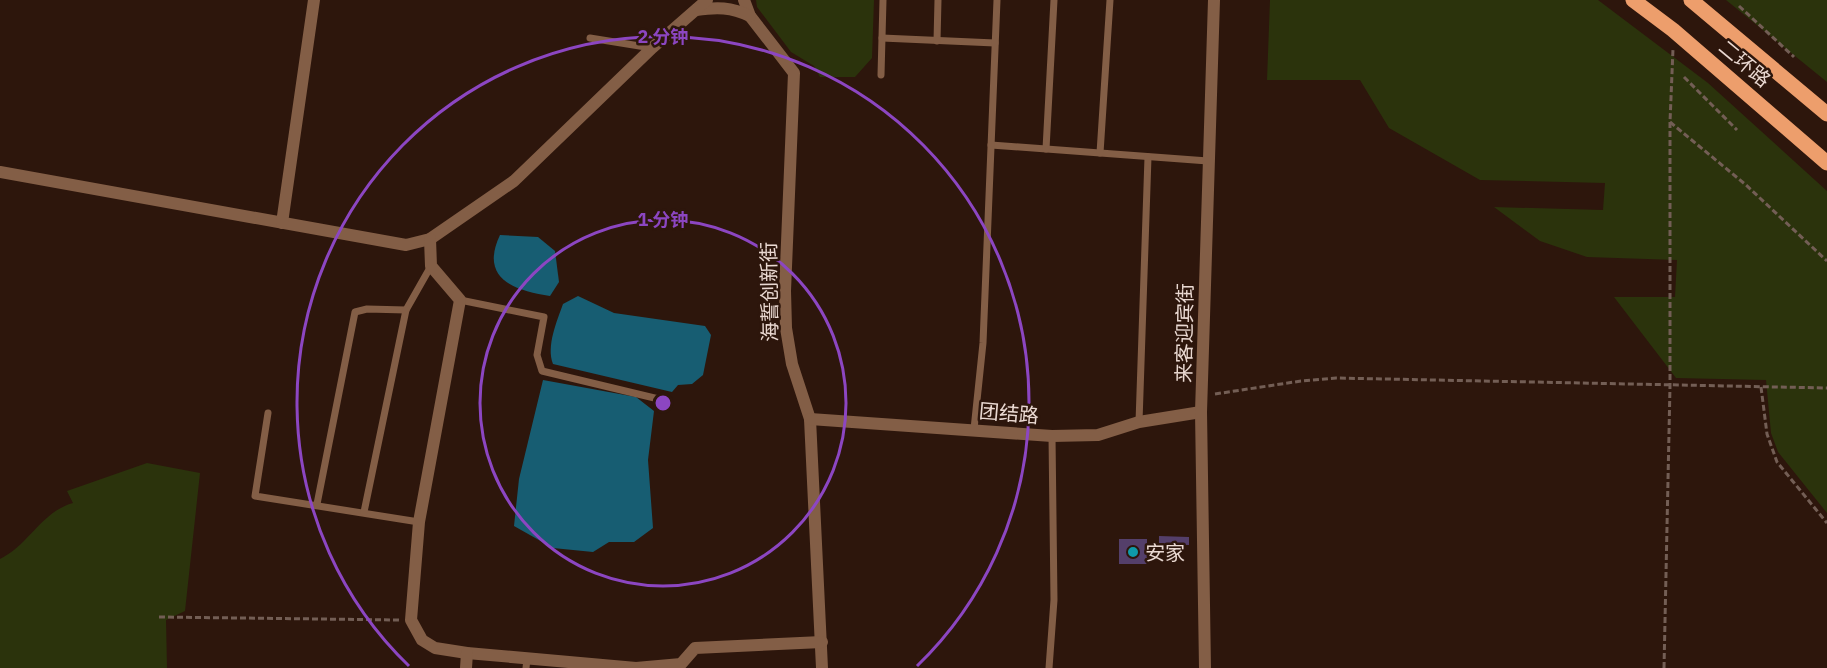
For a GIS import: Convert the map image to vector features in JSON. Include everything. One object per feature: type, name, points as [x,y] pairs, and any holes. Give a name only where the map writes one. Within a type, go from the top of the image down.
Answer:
[{"type":"main road","name":"二环路","points":[[1633,0],[1673,30],[1827,163]]},
{"type":"main road","name":"二环路","points":[[1691,0],[1827,114]]},
{"type":"street","points":[[282,223],[314,0]]},
{"type":"street","points":[[0,172],[406,245],[430,239],[514,181],[652,48],[707,0]]},
{"type":"street","name":"海誓创新街","points":[[744,0],[750,16],[794,73],[786,319],[792,364],[810,419],[822,668]]},
{"type":"street","name":"来客迎宾街","points":[[1205,668],[1201,412],[1214,0]]},
{"type":"street","points":[[695,10],[718,6],[734,8],[750,16]]},
{"type":"street","points":[[430,239],[431,266],[460,300],[418,522],[411,620],[422,640],[435,648],[526,663],[636,668],[681,664],[695,648],[822,642]]},
{"type":"street","name":"团结路","points":[[810,419],[1052,436],[1098,435],[1139,422],[1201,412]]},
{"type":"street","points":[[466,668],[467,653]]},
{"type":"lane","points":[[881,75],[883,0]]},
{"type":"lane","points":[[937,41],[938,0]]},
{"type":"lane","points":[[974,429],[983,343],[997,0]]},
{"type":"lane","points":[[1046,149],[1054,0]]},
{"type":"lane","points":[[1100,153],[1110,0]]},
{"type":"lane","points":[[590,38],[652,48]]},
{"type":"lane","points":[[882,38],[995,43]]},
{"type":"lane","points":[[991,145],[1208,161]]},
{"type":"lane","points":[[1139,422],[1148,157]]},
{"type":"lane","points":[[364,512],[406,310],[431,266]]},
{"type":"lane","points":[[460,300],[544,317],[537,354],[542,371],[667,401]]},
{"type":"lane","points":[[317,504],[355,312],[367,309],[406,310]]},
{"type":"lane","points":[[268,413],[255,496],[317,504],[418,522]]},
{"type":"lane","points":[[1049,668],[1054,600],[1052,436]]},
{"type":"path","points":[[1739,6],[1794,57]]},
{"type":"path","points":[[1664,668],[1670,386],[1670,122],[1673,30]]},
{"type":"path","points":[[1684,77],[1737,130]]},
{"type":"path","points":[[1670,122],[1746,185],[1827,261]]},
{"type":"path","points":[[1202,397],[1301,381],[1336,378],[1827,388]]},
{"type":"path","points":[[1761,387],[1767,434],[1777,462],[1827,523]]},
{"type":"path","points":[[159,617],[411,620]]},
{"type":"green space","points":[[756,0],[874,0],[872,58],[855,77],[820,77],[814,66],[791,52],[757,7]]},
{"type":"green space","points":[[1270,0],[1598,0],[1708,83],[1827,191],[1827,513],[1778,452],[1771,433],[1766,380],[1676,378],[1614,297],[1675,297],[1677,260],[1587,257],[1540,241],[1494,207],[1603,210],[1605,183],[1480,180],[1389,128],[1360,80],[1267,80]]},
{"type":"green space","points":[[1726,0],[1827,0],[1827,82]]},
{"type":"green space","points":[[147,463],[200,473],[185,611],[166,620],[167,668],[0,668],[0,559],[19,546],[52,514],[73,503],[67,491]]},
{"type":"water","points":[[500,235],[538,237],[555,251],[559,282],[550,296],[524,291],[504,280],[497,272],[494,262]]},
{"type":"water","points":[[578,296],[614,313],[705,326],[711,335],[703,375],[692,384],[678,385],[672,392],[553,364],[552,342],[563,304]]},
{"type":"water","points":[[543,380],[636,397],[654,411],[648,460],[653,528],[634,542],[609,542],[593,552],[553,548],[514,526],[519,479]]},
{"type":"building","points":[[1159,536],[1189,537],[1189,545],[1159,544]]},
{"type":"building","name":"安家","points":[[1119,539],[1147,539],[1147,564],[1119,564]]},
{"type":"place","name":"安家","points":[[1133,552]]}]
